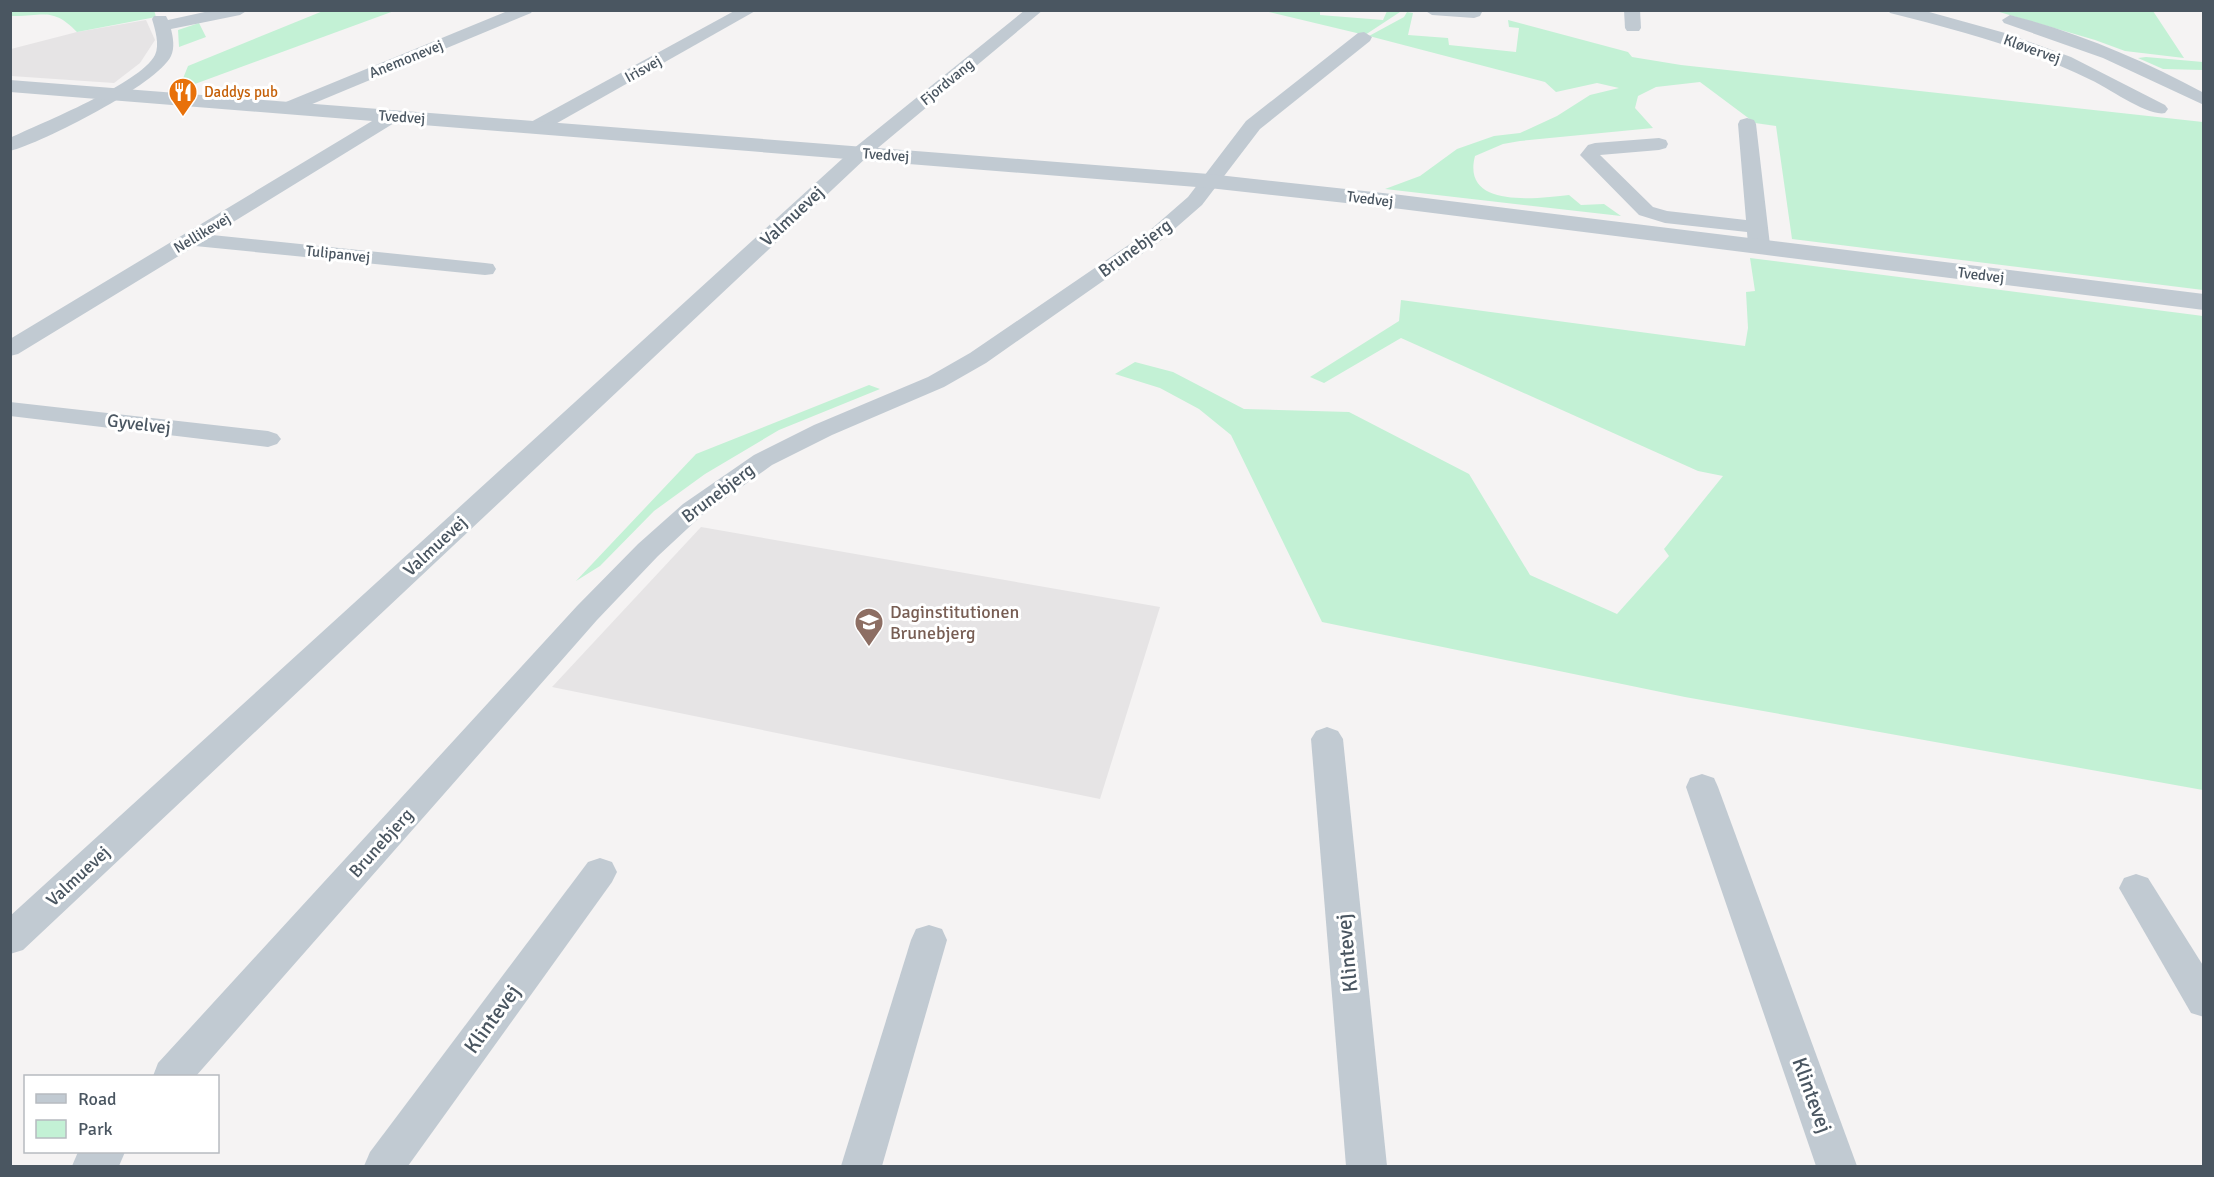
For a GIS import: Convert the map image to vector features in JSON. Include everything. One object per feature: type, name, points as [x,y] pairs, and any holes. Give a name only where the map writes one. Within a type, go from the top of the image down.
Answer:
[{"type":"street","points":[[10,145],[113,94],[142,76],[163,56],[165,41],[161,23],[240,10]]},
{"type":"street","name":"Anemonevej","points":[[287,108],[525,10]]},
{"type":"street","name":"Irisvej","points":[[536,128],[749,10]]},
{"type":"street","name":"Fjordvang","points":[[860,153],[1035,10]]},
{"type":"street","points":[[1432,10],[1474,13],[1474,10]]},
{"type":"street","points":[[1632,10],[1633,28]]},
{"type":"street","name":"Kløvervej","points":[[1896,10],[1979,30],[2038,50],[2104,79],[2159,109]]},
{"type":"street","name":"Kløvervej","points":[[1988,15],[2112,55],[2204,99]]},
{"type":"street","name":"Brunebjerg","points":[[174,1075],[586,613],[648,550],[692,510],[763,460],[790,445],[936,382],[978,358],[1156,236],[1195,201],[1253,125],[1364,37]]},
{"type":"street","name":"Tvedvej","points":[[10,86],[1209,181],[1758,237],[2204,302]]},
{"type":"street","name":"Nellikevej","points":[[10,349],[393,116]]},
{"type":"street","points":[[1747,124],[1758,237]]},
{"type":"street","name":"Tvedvej","points":[[1659,144],[1595,149],[1590,155],[1646,211],[1758,237]]},
{"type":"street","name":"Valmuevej","points":[[10,939],[860,153]]},
{"type":"street","name":"Tulipanvej","points":[[192,239],[485,269]]},
{"type":"street","name":"Gyvelvej","points":[[10,409],[268,439]]},
{"type":"street","name":"Klintevej","points":[[1327,739],[1367,1167]]},
{"type":"street","name":"Klintevej","points":[[1702,787],[1837,1167]]},
{"type":"street","name":"Klintevej","points":[[384,1167],[600,872]]},
{"type":"street","points":[[2136,888],[2204,1000]]},
{"type":"street","points":[[861,1167],[929,940]]},
{"type":"street","points":[[92,1167],[104,1153]]},
{"type":"shaded area","points":[[146,20],[155,40],[140,63],[114,83],[11,76],[11,49],[77,32]]},
{"type":"shaded area","name":"Daginstitutionen Brunebjerg","points":[[701,527],[1160,607],[1100,799],[552,687]]},
{"type":"green space","points":[[11,10],[154,10],[156,17],[77,32],[53,16],[11,16]]},
{"type":"green space","points":[[323,11],[394,11],[184,88],[182,81],[188,66]]},
{"type":"green space","points":[[1265,11],[1320,11],[1320,15],[1383,20],[1387,11],[1400,12],[1365,35]]},
{"type":"green space","points":[[1996,11],[2153,11],[2184,58],[2125,51]]},
{"type":"green space","points":[[1407,12],[1413,13],[1408,35],[1448,38],[1449,45],[1516,52],[1519,28],[1509,27],[1508,20],[1628,52],[1632,57],[1681,65],[2203,122],[2203,290],[1792,239],[1776,126],[1755,123],[1700,82],[1656,87],[1638,96],[1635,108],[1653,128],[1520,141],[1503,144],[1475,156],[1474,173],[1480,185],[1491,193],[1522,198],[1569,195],[1581,205],[1604,204],[1621,216],[1385,189],[1420,176],[1457,149],[1494,136],[1520,133],[1557,116],[1590,95],[1619,88],[1597,83],[1556,92],[1545,82],[1369,36],[1404,17]]},
{"type":"green space","points":[[199,23],[206,37],[179,47],[178,30]]},
{"type":"green space","points":[[2138,58],[2203,62],[2203,70],[2163,69]]},
{"type":"green space","points":[[1750,258],[2203,316],[2203,790],[1685,697],[1322,622],[1231,435],[1199,409],[1160,388],[1115,374],[1135,362],[1173,372],[1244,409],[1349,412],[1469,474],[1530,575],[1617,614],[1669,556],[1664,549],[1723,476],[1698,471],[1401,338],[1324,383],[1310,377],[1399,321],[1401,300],[1745,346],[1748,328],[1746,292],[1755,291]]},
{"type":"green space","points":[[869,385],[880,389],[779,430],[705,474],[654,511],[600,566],[576,581],[696,454]]},
{"type":"place","name":"Daddys pub","points":[[183,118]]},
{"type":"place","name":"Daginstitutionen Brunebjerg","points":[[869,648]]}]
